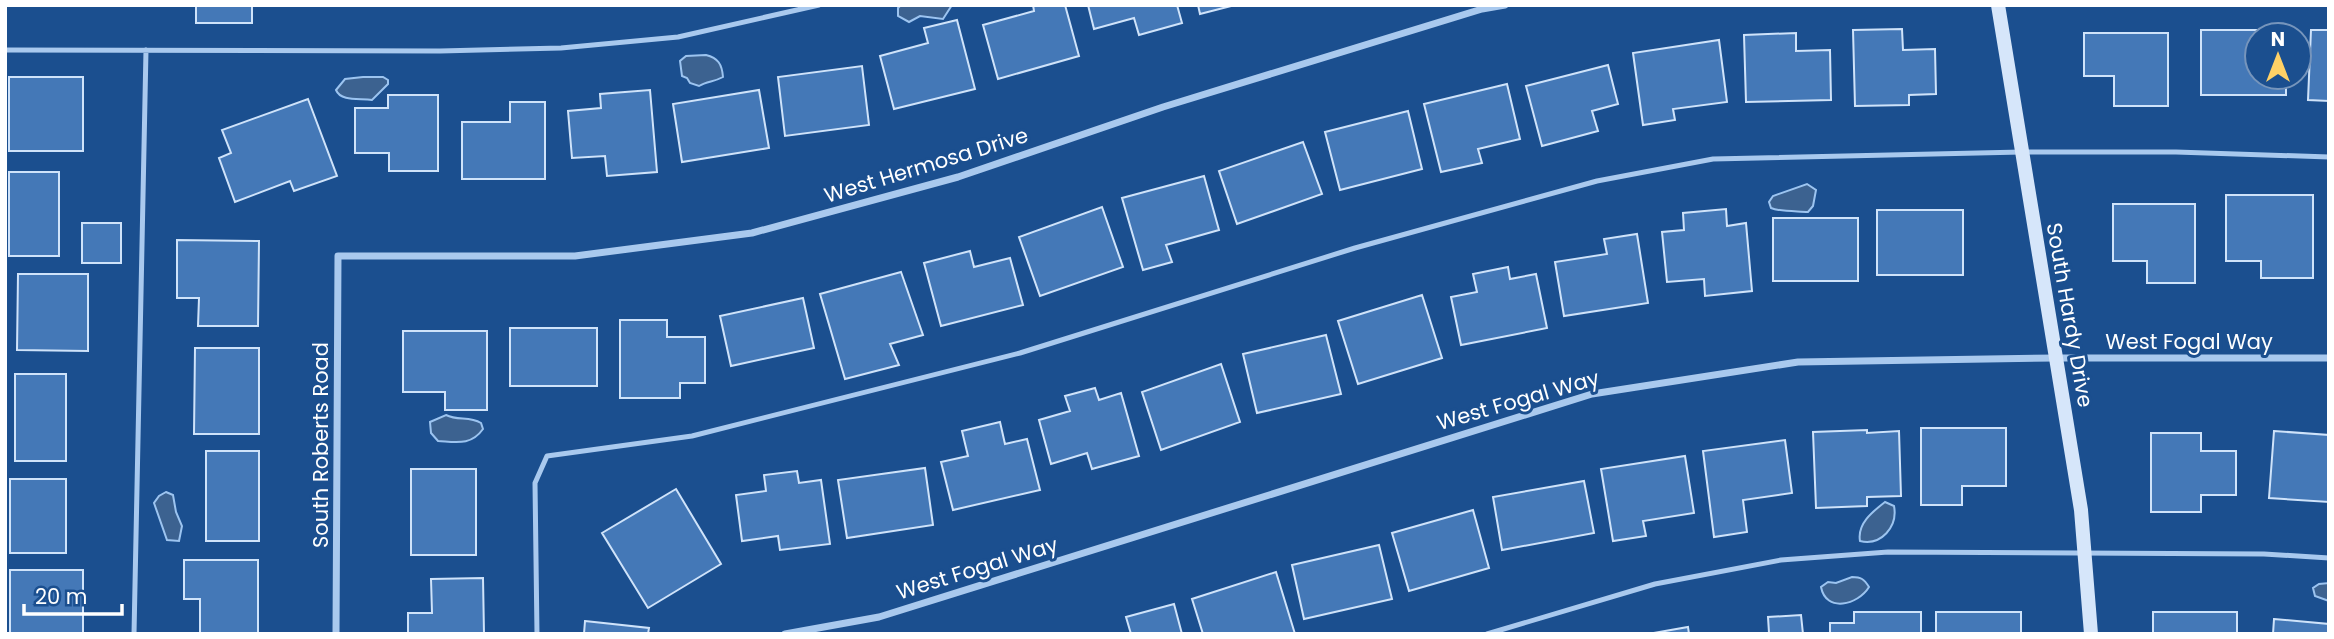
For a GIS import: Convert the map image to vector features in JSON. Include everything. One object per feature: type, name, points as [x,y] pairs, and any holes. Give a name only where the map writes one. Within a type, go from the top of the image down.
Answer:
[{"type":"street","name":"West Hermosa Drive","points":[[338,256],[575,256],[752,233],[958,177],[1163,107],[1482,9],[1505,5]]},
{"type":"street","name":"South Hardy Drive","points":[[1998,5],[2080,499],[2091,634]]},
{"type":"street","name":"South Roberts Road","points":[[336,634],[338,256]]},
{"type":"street","name":"West Fogal Way","points":[[785,634],[879,617],[1592,394],[1798,362],[2329,358]]},
{"type":"lane","points":[[5,50],[440,51],[561,48],[678,37],[819,5]]},
{"type":"lane","points":[[134,634],[146,50]]},
{"type":"lane","points":[[537,634],[535,483],[547,456],[692,436],[1020,353],[1355,247],[1597,181],[1713,159],[2022,152],[2176,152],[2329,157]]},
{"type":"lane","points":[[1487,634],[1655,584],[1781,560],[1888,552],[2264,554],[2329,558]]},
{"type":"water","points":[[901,5],[952,5],[943,19],[920,16],[909,22],[898,16],[898,8]]},
{"type":"water","points":[[706,55],[719,62],[723,77],[699,86],[690,83],[682,76],[680,61],[686,56]]},
{"type":"water","points":[[383,77],[388,80],[388,84],[372,100],[346,98],[338,94],[336,90],[345,79]]},
{"type":"water","points":[[1807,184],[1816,190],[1813,206],[1808,212],[1771,208],[1769,202],[1773,196]]},
{"type":"water","points":[[446,415],[477,421],[483,429],[468,441],[438,441],[431,433],[430,422]]},
{"type":"water","points":[[166,492],[173,495],[182,526],[179,541],[167,540],[154,503]]},
{"type":"water","points":[[1885,502],[1894,506],[1891,528],[1875,541],[1860,541],[1863,524]]},
{"type":"water","points":[[1852,577],[1862,579],[1869,587],[1858,598],[1843,604],[1835,603],[1824,595],[1821,587],[1828,582],[1836,583]]},
{"type":"water","points":[[2329,583],[2329,601],[2315,596],[2313,588]]},
{"type":"building","points":[[196,5],[252,5],[252,23],[196,23]]},
{"type":"building","points":[[1033,5],[1065,5],[1079,56],[998,79],[983,25],[1034,11]]},
{"type":"building","points":[[1088,5],[1177,5],[1182,23],[1139,35],[1134,18],[1094,29]]},
{"type":"building","points":[[1198,5],[1235,5],[1200,14]]},
{"type":"building","points":[[957,20],[975,89],[894,109],[880,56],[928,43],[924,28]]},
{"type":"building","points":[[1902,29],[1903,50],[1935,49],[1936,94],[1909,95],[1909,105],[1855,106],[1853,30]]},
{"type":"building","points":[[2201,30],[2243,30],[2243,91],[2286,91],[2286,95],[2201,95]]},
{"type":"building","points":[[2313,30],[2329,30],[2329,101],[2308,100],[2308,91],[2313,91]]},
{"type":"building","points":[[1796,33],[1796,51],[1830,50],[1831,100],[1746,102],[1744,35]]},
{"type":"building","points":[[2084,33],[2168,33],[2168,106],[2114,106],[2114,76],[2084,76]]},
{"type":"building","points":[[1719,40],[1727,102],[1673,109],[1675,120],[1643,125],[1633,53]]},
{"type":"building","points":[[1608,65],[1618,104],[1592,111],[1598,131],[1542,146],[1526,86]]},
{"type":"building","points":[[862,66],[869,125],[785,136],[778,77]]},
{"type":"building","points":[[9,77],[83,77],[83,151],[9,151]]},
{"type":"building","points":[[1507,84],[1520,139],[1478,149],[1482,163],[1441,172],[1424,104]]},
{"type":"building","points":[[650,90],[657,172],[607,176],[605,156],[572,158],[568,111],[601,108],[600,94]]},
{"type":"building","points":[[759,90],[769,148],[682,162],[673,104]]},
{"type":"building","points":[[388,95],[438,95],[438,171],[389,171],[389,153],[355,153],[355,108],[388,108]]},
{"type":"building","points":[[308,99],[337,176],[294,191],[290,181],[235,202],[219,158],[231,153],[222,130]]},
{"type":"building","points":[[510,102],[545,102],[545,179],[462,179],[462,122],[510,122]]},
{"type":"building","points":[[1408,111],[1422,169],[1340,190],[1325,132]]},
{"type":"building","points":[[1303,142],[1322,194],[1237,224],[1219,171]]},
{"type":"building","points":[[9,172],[59,172],[59,256],[9,256]]},
{"type":"building","points":[[1204,176],[1219,230],[1166,245],[1172,262],[1143,270],[1122,198]]},
{"type":"building","points":[[2226,195],[2313,195],[2313,278],[2261,278],[2261,261],[2226,261]]},
{"type":"building","points":[[2113,204],[2195,204],[2195,283],[2147,283],[2147,261],[2113,261]]},
{"type":"building","points":[[1102,207],[1123,267],[1040,296],[1019,237]]},
{"type":"building","points":[[1726,209],[1727,226],[1746,223],[1752,291],[1705,296],[1704,279],[1667,282],[1662,232],[1684,230],[1683,213]]},
{"type":"building","points":[[1877,210],[1963,210],[1963,275],[1877,275]]},
{"type":"building","points":[[1773,218],[1858,218],[1858,281],[1773,281]]},
{"type":"building","points":[[82,223],[121,223],[121,263],[82,263]]},
{"type":"building","points":[[1637,234],[1648,303],[1564,316],[1555,262],[1607,254],[1604,239]]},
{"type":"building","points":[[177,240],[259,241],[258,326],[198,326],[199,298],[177,298]]},
{"type":"building","points":[[970,251],[974,267],[1010,258],[1023,305],[941,326],[924,263]]},
{"type":"building","points":[[1508,267],[1510,279],[1536,274],[1547,328],[1461,345],[1451,297],[1477,292],[1473,274]]},
{"type":"building","points":[[901,272],[923,335],[890,344],[899,365],[845,379],[820,294]]},
{"type":"building","points":[[18,274],[88,274],[88,351],[17,350]]},
{"type":"building","points":[[1422,295],[1442,358],[1358,384],[1338,321]]},
{"type":"building","points":[[803,298],[814,348],[731,366],[720,316]]},
{"type":"building","points":[[620,320],[667,320],[667,337],[705,337],[705,383],[680,383],[680,398],[620,398]]},
{"type":"building","points":[[510,328],[597,328],[597,386],[510,386]]},
{"type":"building","points":[[403,331],[487,331],[487,410],[445,410],[445,392],[403,392]]},
{"type":"building","points":[[1326,335],[1341,394],[1257,413],[1243,354]]},
{"type":"building","points":[[195,348],[259,348],[259,434],[194,434]]},
{"type":"building","points":[[1221,364],[1240,422],[1161,450],[1142,392]]},
{"type":"building","points":[[15,374],[66,374],[66,461],[15,461]]},
{"type":"building","points":[[1095,388],[1099,400],[1121,393],[1139,456],[1092,469],[1087,453],[1051,464],[1039,420],[1070,411],[1065,396]]},
{"type":"building","points":[[1000,422],[1005,444],[1027,439],[1040,490],[953,510],[941,462],[968,456],[962,431]]},
{"type":"building","points":[[1921,428],[2006,428],[2006,486],[1962,486],[1962,505],[1921,505]]},
{"type":"building","points":[[1867,430],[1867,433],[1899,431],[1901,496],[1867,497],[1867,506],[1816,508],[1813,432]]},
{"type":"building","points":[[2274,431],[2329,435],[2329,502],[2269,498]]},
{"type":"building","points":[[2151,433],[2201,433],[2201,451],[2236,451],[2236,495],[2201,495],[2201,512],[2151,512]]},
{"type":"building","points":[[1785,440],[1792,493],[1743,500],[1747,532],[1714,537],[1703,451]]},
{"type":"building","points":[[206,451],[259,451],[259,541],[206,541]]},
{"type":"building","points":[[1685,456],[1694,513],[1643,521],[1646,536],[1613,541],[1601,469]]},
{"type":"building","points":[[925,468],[933,525],[847,538],[838,480]]},
{"type":"building","points":[[411,469],[476,469],[476,555],[411,555]]},
{"type":"building","points":[[797,471],[799,483],[821,480],[830,544],[780,550],[778,536],[742,541],[736,495],[766,491],[764,475]]},
{"type":"building","points":[[10,479],[66,479],[66,553],[10,553]]},
{"type":"building","points":[[1584,481],[1594,533],[1502,550],[1493,497]]},
{"type":"building","points":[[676,489],[721,564],[648,608],[602,533]]},
{"type":"building","points":[[1473,510],[1489,568],[1409,591],[1392,533]]},
{"type":"building","points":[[1379,545],[1392,599],[1304,619],[1292,565]]},
{"type":"building","points":[[184,560],[258,560],[258,634],[200,634],[200,599],[184,599]]},
{"type":"building","points":[[10,570],[83,570],[83,634],[10,634]]},
{"type":"building","points":[[1276,572],[1295,634],[1203,634],[1192,599]]},
{"type":"building","points":[[483,578],[484,634],[408,634],[408,613],[432,613],[431,579]]},
{"type":"building","points":[[1174,604],[1182,634],[1131,634],[1126,617]]},
{"type":"building","points":[[1854,612],[1921,612],[1921,634],[1830,634],[1830,623],[1854,623]]},
{"type":"building","points":[[1936,612],[2021,612],[2021,634],[1936,634]]},
{"type":"building","points":[[2153,612],[2237,612],[2237,634],[2153,634]]},
{"type":"building","points":[[1801,615],[1803,634],[1756,634],[1769,633],[1768,617]]},
{"type":"building","points":[[2274,619],[2329,624],[2329,634],[2273,634]]},
{"type":"building","points":[[585,621],[649,628],[648,634],[584,634]]},
{"type":"building","points":[[1688,627],[1689,634],[1648,634]]}]
